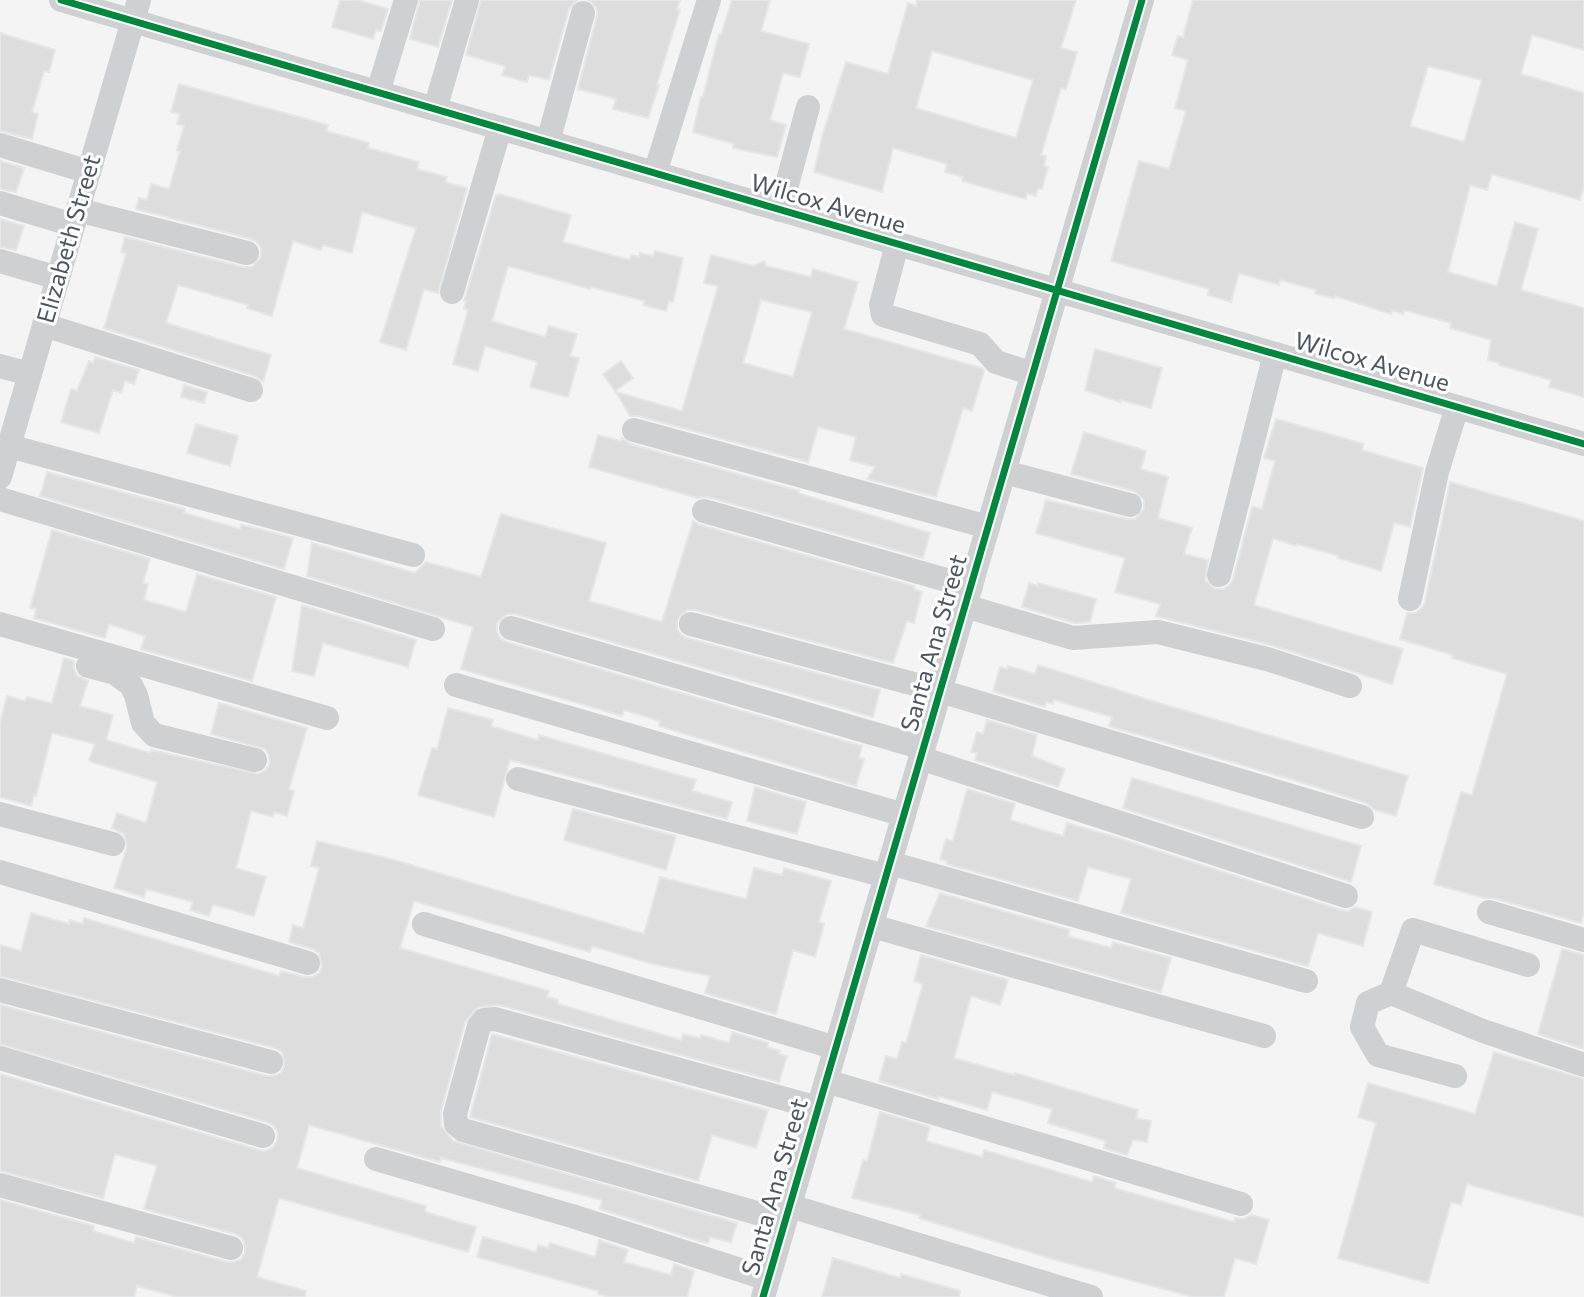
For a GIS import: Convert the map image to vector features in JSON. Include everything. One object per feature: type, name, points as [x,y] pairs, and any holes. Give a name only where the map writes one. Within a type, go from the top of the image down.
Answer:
[{"type":"street","name":"Wilcox Avenue","points":[[61,0],[136,10],[378,92],[1584,444]]},
{"type":"street","points":[[378,92],[406,0]]},
{"type":"street","points":[[435,109],[467,0]]},
{"type":"street","points":[[655,173],[709,0]]},
{"type":"street","name":"Santa Ana Street","points":[[766,1288],[1142,0]]},
{"type":"street","name":"Elizabeth Street","points":[[0,477],[136,10]]},
{"type":"street","points":[[548,142],[583,13]]},
{"type":"street","points":[[780,210],[808,107]]},
{"type":"street","points":[[452,292],[500,128]]},
{"type":"street","points":[[0,145],[89,172]]},
{"type":"street","points":[[0,203],[247,253]]},
{"type":"street","points":[[897,244],[881,305],[883,315],[981,344],[996,362],[1032,374]]},
{"type":"street","points":[[0,261],[58,278]]},
{"type":"street","points":[[44,325],[251,390]]},
{"type":"street","points":[[1219,575],[1275,354]]},
{"type":"street","points":[[0,366],[30,374]]},
{"type":"street","points":[[1410,599],[1437,472],[1457,407]]},
{"type":"street","points":[[634,430],[988,527]]},
{"type":"street","points":[[9,446],[413,555]]},
{"type":"street","points":[[1004,472],[1130,505]]},
{"type":"street","points":[[0,499],[433,629]]},
{"type":"street","points":[[704,511],[968,596],[1073,638],[1158,632],[1267,659],[1350,685]]},
{"type":"street","points":[[0,624],[327,718]]},
{"type":"street","points":[[691,624],[1293,814]]},
{"type":"street","points":[[511,628],[922,753],[1346,896]]},
{"type":"street","points":[[0,641],[115,673],[131,685],[143,723],[154,735],[255,760]]},
{"type":"street","points":[[456,685],[904,815]]},
{"type":"street","points":[[938,700],[1362,817]]},
{"type":"street","points":[[518,779],[888,870],[1306,981]]},
{"type":"street","points":[[0,814],[113,844]]},
{"type":"street","points":[[0,872],[308,962]]},
{"type":"street","points":[[1489,912],[1584,940]]},
{"type":"street","points":[[424,924],[836,1048]]},
{"type":"street","points":[[872,926],[1264,1036]]},
{"type":"street","points":[[1391,993],[1413,930],[1528,965]]},
{"type":"street","points":[[0,990],[271,1062]]},
{"type":"street","points":[[1455,1076],[1378,1055],[1362,1027],[1368,1003],[1391,993],[1483,1031],[1584,1065]]},
{"type":"street","points":[[818,1108],[495,1019],[484,1020],[479,1026],[455,1114],[456,1124],[463,1130],[1091,1297]]},
{"type":"street","points":[[0,1058],[263,1136]]},
{"type":"street","points":[[826,1081],[1241,1204]]},
{"type":"street","points":[[376,1159],[649,1240],[766,1288]]},
{"type":"street","points":[[0,1185],[231,1248]]},
{"type":"building","points":[[340,0],[358,0],[388,9],[381,31],[376,30],[373,39],[332,27]]},
{"type":"building","points":[[420,0],[452,0],[438,47],[410,39]]},
{"type":"building","points":[[481,0],[577,0],[569,9],[549,80],[529,75],[527,82],[502,75],[505,66],[466,55]]},
{"type":"building","points":[[589,0],[680,0],[677,9],[680,10],[648,118],[613,109],[616,99],[578,89],[597,16],[597,9]]},
{"type":"building","points":[[732,0],[770,0],[761,31],[809,44],[800,77],[783,73],[770,120],[786,125],[777,157],[733,148],[734,144],[693,132],[719,34],[721,35]]},
{"type":"building","points":[[917,0],[1076,0],[1061,48],[1077,52],[1066,89],[1061,88],[1041,155],[1046,156],[1044,166],[1048,167],[1042,189],[1038,188],[1036,196],[1027,193],[1026,199],[962,181],[963,177],[945,172],[947,164],[893,148],[882,192],[814,172],[846,62],[888,74],[908,3],[916,6]],"holes":[[[932,51],[1033,80],[1016,138],[916,108]]]},
{"type":"building","points":[[1193,0],[1584,0],[1584,50],[1532,35],[1521,74],[1584,93],[1584,185],[1580,200],[1492,174],[1487,190],[1470,185],[1448,272],[1497,286],[1515,222],[1538,229],[1521,290],[1584,308],[1584,397],[1549,387],[1551,380],[1488,360],[1491,340],[1450,328],[1451,323],[1404,310],[1403,314],[1392,310],[1391,314],[1335,296],[1315,294],[1316,290],[1280,280],[1279,285],[1239,273],[1231,302],[1208,295],[1209,289],[1111,261],[1139,161],[1169,169],[1186,111],[1175,108],[1188,60],[1172,55],[1178,36],[1183,37]],"holes":[[[1428,66],[1482,80],[1464,142],[1410,126]]]},
{"type":"building","points":[[0,33],[55,50],[49,72],[44,71],[32,112],[38,114],[32,139],[0,131]]},
{"type":"building","points":[[179,84],[328,125],[326,131],[369,143],[368,148],[419,162],[417,169],[447,177],[445,182],[467,188],[438,293],[424,289],[406,350],[380,342],[416,228],[362,212],[352,253],[323,245],[321,250],[293,241],[272,316],[247,308],[248,305],[178,285],[166,323],[271,355],[263,382],[255,376],[104,328],[126,254],[121,252],[125,237],[243,267],[252,267],[261,257],[261,248],[251,239],[136,209],[139,198],[147,200],[151,184],[169,189],[184,126],[177,124],[180,114],[171,112]]},
{"type":"building","points":[[0,161],[24,168],[16,192],[0,189]]},
{"type":"building","points":[[496,195],[571,215],[563,242],[630,260],[631,255],[639,257],[640,253],[653,256],[655,251],[683,258],[673,302],[669,301],[666,311],[643,305],[645,301],[508,266],[492,321],[545,337],[549,326],[577,334],[570,356],[579,358],[568,397],[530,387],[537,362],[485,346],[478,371],[453,364],[468,310],[464,309],[464,301]]},
{"type":"building","points":[[0,219],[24,226],[16,250],[0,247]]},
{"type":"building","points":[[711,255],[754,266],[764,261],[766,266],[811,277],[813,269],[858,282],[844,329],[982,368],[984,371],[972,411],[963,408],[936,497],[867,479],[875,467],[850,460],[856,437],[818,427],[808,462],[630,416],[616,392],[682,411],[718,286],[704,283]],"holes":[[[761,300],[812,312],[793,377],[743,363]]]},
{"type":"building","points":[[1095,349],[1162,368],[1151,408],[1120,402],[1085,390]]},
{"type":"building","points":[[95,357],[139,370],[134,384],[125,381],[121,393],[113,390],[99,433],[61,422],[71,389],[77,391],[89,361],[93,363]]},
{"type":"building","points":[[621,361],[633,378],[615,391],[603,374]]},
{"type":"building","points":[[184,385],[207,392],[204,403],[181,397]]},
{"type":"building","points":[[1276,419],[1364,444],[1362,450],[1423,468],[1410,527],[1394,523],[1381,571],[1273,538],[1254,605],[1403,649],[1392,684],[1271,645],[1156,616],[1160,604],[1115,592],[1125,558],[1036,533],[1046,500],[1127,519],[1135,519],[1144,509],[1144,500],[1134,491],[1071,474],[1084,432],[1146,451],[1141,469],[1168,477],[1158,518],[1192,528],[1184,554],[1208,560],[1205,580],[1215,589],[1224,589],[1233,579],[1252,507],[1262,509],[1275,461],[1264,458]]},
{"type":"building","points":[[196,424],[238,436],[230,466],[187,453]]},
{"type":"building","points":[[598,435],[621,441],[622,438],[630,444],[799,491],[798,493],[930,533],[923,558],[708,497],[698,498],[589,467]]},
{"type":"building","points":[[47,472],[185,509],[184,513],[240,529],[241,525],[293,538],[284,569],[40,496]]},
{"type":"building","points":[[1450,482],[1584,521],[1584,912],[1581,923],[1434,884],[1461,792],[1472,795],[1507,674],[1400,639],[1407,613],[1415,613],[1425,602]]},
{"type":"building","points":[[501,514],[606,543],[589,601],[662,622],[693,521],[914,586],[914,589],[922,592],[914,623],[907,621],[893,663],[695,610],[687,610],[677,620],[677,628],[681,635],[687,638],[880,690],[873,717],[515,614],[507,614],[497,623],[497,632],[501,639],[507,642],[862,746],[859,758],[864,759],[856,786],[659,726],[660,721],[624,710],[622,716],[461,669],[473,627],[307,576],[312,543],[415,573],[426,562],[481,577]]},
{"type":"building","points":[[52,530],[150,559],[143,583],[148,584],[144,600],[186,612],[197,574],[276,597],[252,681],[141,649],[145,636],[109,624],[105,638],[34,618],[36,609],[30,608]]},
{"type":"building","points":[[1029,583],[1096,599],[1090,622],[1075,623],[1022,607]]},
{"type":"building","points":[[302,605],[416,640],[408,667],[323,643],[314,676],[292,671]]},
{"type":"building","points":[[64,658],[74,661],[77,676],[88,681],[80,706],[113,715],[106,740],[150,753],[151,750],[258,774],[266,770],[270,763],[265,749],[211,734],[219,703],[307,728],[289,789],[294,791],[287,816],[274,812],[273,817],[251,811],[236,868],[266,877],[254,916],[215,905],[209,916],[190,910],[193,902],[146,889],[144,897],[114,888],[127,847],[124,834],[112,828],[117,813],[146,823],[157,782],[92,762],[89,760],[95,744],[52,733],[31,806],[0,797],[0,723],[7,696],[25,701],[27,697],[52,703]]},
{"type":"building","points":[[1038,665],[1408,776],[1396,816],[1307,784],[1109,726],[1112,717],[1054,700],[1053,704],[1046,702],[1045,707],[993,691],[1000,667],[1007,669],[1008,666],[1035,674]]},
{"type":"building","points":[[448,708],[493,720],[491,726],[538,740],[539,735],[696,780],[692,791],[732,802],[727,819],[510,760],[494,817],[418,795],[432,748],[437,749]]},
{"type":"building","points":[[987,720],[1037,735],[1032,756],[1065,769],[1058,787],[975,760],[977,753],[971,752],[977,732],[983,734]]},
{"type":"building","points":[[1132,778],[1361,846],[1351,882],[1123,808]]},
{"type":"building","points":[[755,787],[806,802],[797,834],[747,821]]},
{"type":"building","points":[[967,789],[1015,804],[1010,820],[1063,836],[1067,823],[1341,910],[1348,911],[1355,907],[1372,912],[1363,946],[1318,933],[1308,966],[1121,913],[1131,879],[1088,867],[1078,901],[947,864],[947,861],[940,859],[946,839],[953,841]]},
{"type":"building","points":[[573,809],[676,836],[666,870],[564,840]]},
{"type":"building","points":[[317,841],[391,859],[644,934],[660,877],[746,899],[754,868],[782,875],[784,868],[831,881],[819,922],[824,924],[815,957],[793,950],[776,1014],[705,993],[710,976],[649,963],[592,946],[590,952],[414,901],[400,948],[549,991],[547,997],[558,1000],[558,1004],[681,1040],[683,1034],[700,1038],[701,1035],[729,1043],[732,1032],[768,1043],[767,1047],[787,1056],[779,1082],[499,1005],[478,1007],[465,1022],[441,1111],[441,1126],[453,1141],[737,1223],[731,1242],[710,1237],[708,1243],[702,1242],[600,1209],[602,1200],[441,1158],[440,1162],[309,1125],[297,1168],[426,1206],[425,1212],[476,1227],[468,1252],[279,1198],[257,1277],[306,1291],[305,1297],[177,1297],[137,1286],[134,1297],[0,1297],[0,1200],[94,1226],[93,1231],[134,1243],[136,1237],[227,1262],[241,1259],[245,1253],[245,1245],[242,1238],[235,1234],[144,1209],[157,1166],[115,1154],[103,1198],[0,1171],[0,1074],[259,1150],[266,1151],[273,1147],[278,1133],[274,1126],[267,1122],[0,1044],[0,1005],[267,1076],[281,1073],[285,1065],[282,1052],[275,1048],[0,976],[0,945],[21,951],[31,913],[69,924],[70,920],[83,924],[84,918],[279,976],[281,971],[312,977],[319,973],[322,967],[319,953],[289,942],[293,925],[303,928],[319,868],[311,866]]},
{"type":"building","points":[[940,893],[1070,930],[1068,936],[1111,948],[1113,942],[1171,958],[1161,992],[926,926]]},
{"type":"building","points":[[1562,949],[1584,955],[1584,1049],[1538,1034]]},
{"type":"building","points":[[921,955],[1008,980],[1000,1005],[971,996],[954,1058],[1014,1075],[1015,1073],[1138,1110],[1136,1118],[1151,1121],[1147,1142],[1133,1140],[1127,1155],[1104,1148],[1106,1141],[1048,1123],[1052,1109],[992,1092],[987,1110],[879,1081],[886,1056],[897,1059],[902,1042],[906,1043],[923,984],[914,981]]},
{"type":"building","points":[[492,1034],[768,1110],[756,1148],[712,1135],[698,1181],[470,1117]]},
{"type":"building","points":[[1494,1052],[1584,1079],[1584,1217],[1467,1184],[1461,1205],[1451,1202],[1428,1283],[1338,1258],[1376,1123],[1358,1117],[1368,1083],[1475,1114]]},
{"type":"building","points":[[880,1112],[930,1127],[926,1141],[982,1157],[984,1150],[1092,1182],[1094,1176],[1116,1183],[1114,1188],[1234,1222],[1235,1218],[1244,1219],[1251,1215],[1269,1220],[1256,1264],[1235,1258],[1224,1297],[1193,1297],[1056,1260],[919,1218],[920,1215],[852,1198],[863,1160],[867,1161]]},
{"type":"building","points":[[483,1237],[536,1252],[538,1245],[548,1248],[550,1243],[595,1257],[599,1240],[628,1250],[624,1262],[671,1275],[674,1264],[694,1271],[687,1297],[610,1297],[598,1294],[598,1291],[477,1257]]},
{"type":"building","points":[[833,1258],[900,1278],[901,1274],[960,1291],[959,1297],[822,1297]]},
{"type":"cycle path","points":[[61,0],[1584,444]]},
{"type":"cycle path","points":[[763,1297],[1142,0]]}]
